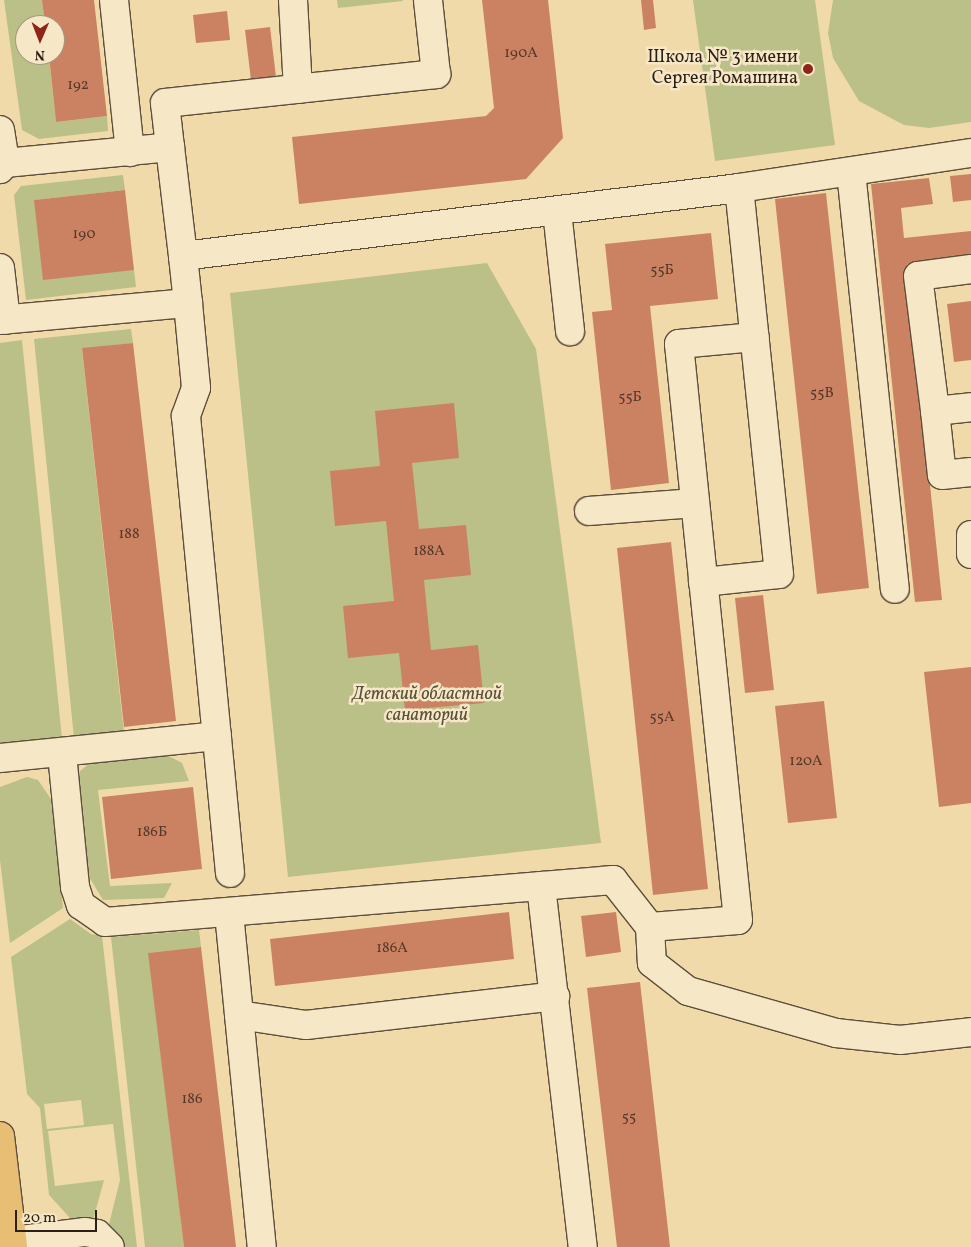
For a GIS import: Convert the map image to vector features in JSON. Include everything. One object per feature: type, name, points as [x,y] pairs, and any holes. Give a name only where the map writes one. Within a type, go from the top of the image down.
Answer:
[{"type":"main road","points":[[0,1136],[13,1244]]},
{"type":"lane","points":[[114,0],[130,152]]},
{"type":"lane","points":[[293,0],[298,89]]},
{"type":"lane","points":[[230,873],[186,416],[196,388],[165,104],[436,74],[428,0]]},
{"type":"lane","points":[[0,130],[3,166],[170,147]]},
{"type":"lane","points":[[183,256],[739,188],[971,153]]},
{"type":"lane","points":[[851,172],[895,589]]},
{"type":"lane","points":[[703,582],[779,574],[739,188]]},
{"type":"lane","points":[[557,211],[570,331]]},
{"type":"lane","points":[[0,268],[3,320],[188,303]]},
{"type":"lane","points":[[971,269],[918,276],[942,475],[971,472]]},
{"type":"lane","points":[[650,928],[738,920],[679,344],[754,337]]},
{"type":"lane","points":[[934,411],[971,407]]},
{"type":"lane","points":[[589,511],[695,503]]},
{"type":"lane","points":[[971,535],[971,554]]},
{"type":"lane","points":[[0,758],[62,754],[217,736]]},
{"type":"lane","points":[[62,754],[75,887],[81,905],[91,915],[119,922],[613,880],[650,928],[652,963],[688,991],[836,1033],[900,1040],[971,1032]]},
{"type":"lane","points":[[541,886],[583,1247]]},
{"type":"lane","points":[[228,913],[262,1247]]},
{"type":"lane","points":[[239,1015],[306,1025],[555,996]]},
{"type":"lane","points":[[13,1244],[85,1232],[97,1234],[110,1247]]},
{"type":"green space","points":[[4,0],[42,0],[44,15],[15,15],[15,65],[50,65],[56,122],[107,116],[108,131],[39,139],[22,130]]},
{"type":"green space","points":[[337,0],[403,0],[403,1],[338,8]]},
{"type":"green space","points":[[693,0],[815,0],[835,145],[715,161]]},
{"type":"green space","points":[[833,0],[971,0],[971,122],[929,128],[904,125],[859,101],[833,58],[828,33]]},
{"type":"green space","points":[[123,175],[125,190],[34,200],[134,270],[136,287],[26,300],[14,195],[21,186]]},
{"type":"green space","name":"Детский областной санаторий","points":[[487,263],[536,349],[601,843],[288,877],[230,293]]},
{"type":"green space","points":[[131,329],[133,343],[82,349],[124,733],[74,738],[34,339]]},
{"type":"green space","points":[[22,340],[62,739],[11,744],[0,742],[0,343]]},
{"type":"green space","points":[[165,754],[182,763],[189,781],[98,790],[110,886],[172,883],[164,898],[103,900],[88,875],[79,772],[91,762]]},
{"type":"green space","points":[[27,777],[38,780],[51,799],[63,908],[10,943],[0,860],[0,787]]},
{"type":"green space","points":[[70,919],[91,934],[102,936],[137,1247],[123,1247],[108,1228],[120,1180],[113,1124],[48,1131],[55,1186],[104,1180],[92,1224],[70,1218],[49,1195],[40,1108],[27,1094],[11,957]],"holes":[[[81,1100],[84,1125],[47,1129],[44,1104]]]},
{"type":"green space","points":[[199,930],[201,947],[149,953],[184,1247],[145,1247],[111,937]]},
{"type":"building","points":[[42,0],[94,0],[107,116],[56,122],[50,65],[65,65],[65,15],[44,15]]},
{"type":"building","points":[[482,0],[548,0],[563,138],[526,179],[299,204],[292,137],[486,116],[494,108]]},
{"type":"building","points":[[641,0],[653,0],[656,28],[644,30]]},
{"type":"building","points":[[227,11],[230,40],[196,43],[193,15]]},
{"type":"building","points":[[270,27],[276,77],[251,80],[245,30]]},
{"type":"building","points":[[971,174],[971,200],[953,202],[950,176]]},
{"type":"building","points":[[929,178],[933,204],[901,208],[904,238],[971,231],[971,257],[907,264],[942,600],[915,602],[871,184]]},
{"type":"building","points":[[125,190],[134,270],[43,280],[34,200]]},
{"type":"building","points":[[826,193],[869,588],[817,594],[775,199]]},
{"type":"building","points":[[711,233],[718,299],[650,306],[669,483],[611,490],[592,312],[612,310],[605,244]]},
{"type":"building","points":[[971,301],[971,360],[954,362],[947,304]]},
{"type":"building","points":[[133,343],[176,721],[124,727],[82,348]]},
{"type":"building","points":[[454,403],[459,458],[412,463],[419,529],[466,525],[471,575],[424,580],[431,650],[478,645],[484,703],[405,710],[399,653],[348,658],[343,606],[394,601],[386,521],[335,526],[330,471],[380,466],[375,411]]},
{"type":"building","points":[[671,542],[708,889],[653,895],[617,548]]},
{"type":"building","points":[[763,595],[774,690],[745,693],[735,598]]},
{"type":"building","points":[[971,667],[971,803],[939,807],[924,672]]},
{"type":"building","points":[[824,701],[837,818],[788,823],[775,706]]},
{"type":"building","points":[[193,787],[202,869],[111,879],[102,797]]},
{"type":"building","points":[[509,912],[514,959],[275,986],[270,939]]},
{"type":"building","points":[[616,912],[621,952],[586,957],[581,916]]},
{"type":"building","points":[[201,947],[236,1247],[184,1247],[148,953]]},
{"type":"building","points":[[640,982],[670,1247],[617,1247],[587,988]]},
{"type":"place","name":"Школа № 3 имени Сергея Ромашина","points":[[808,69]]}]
